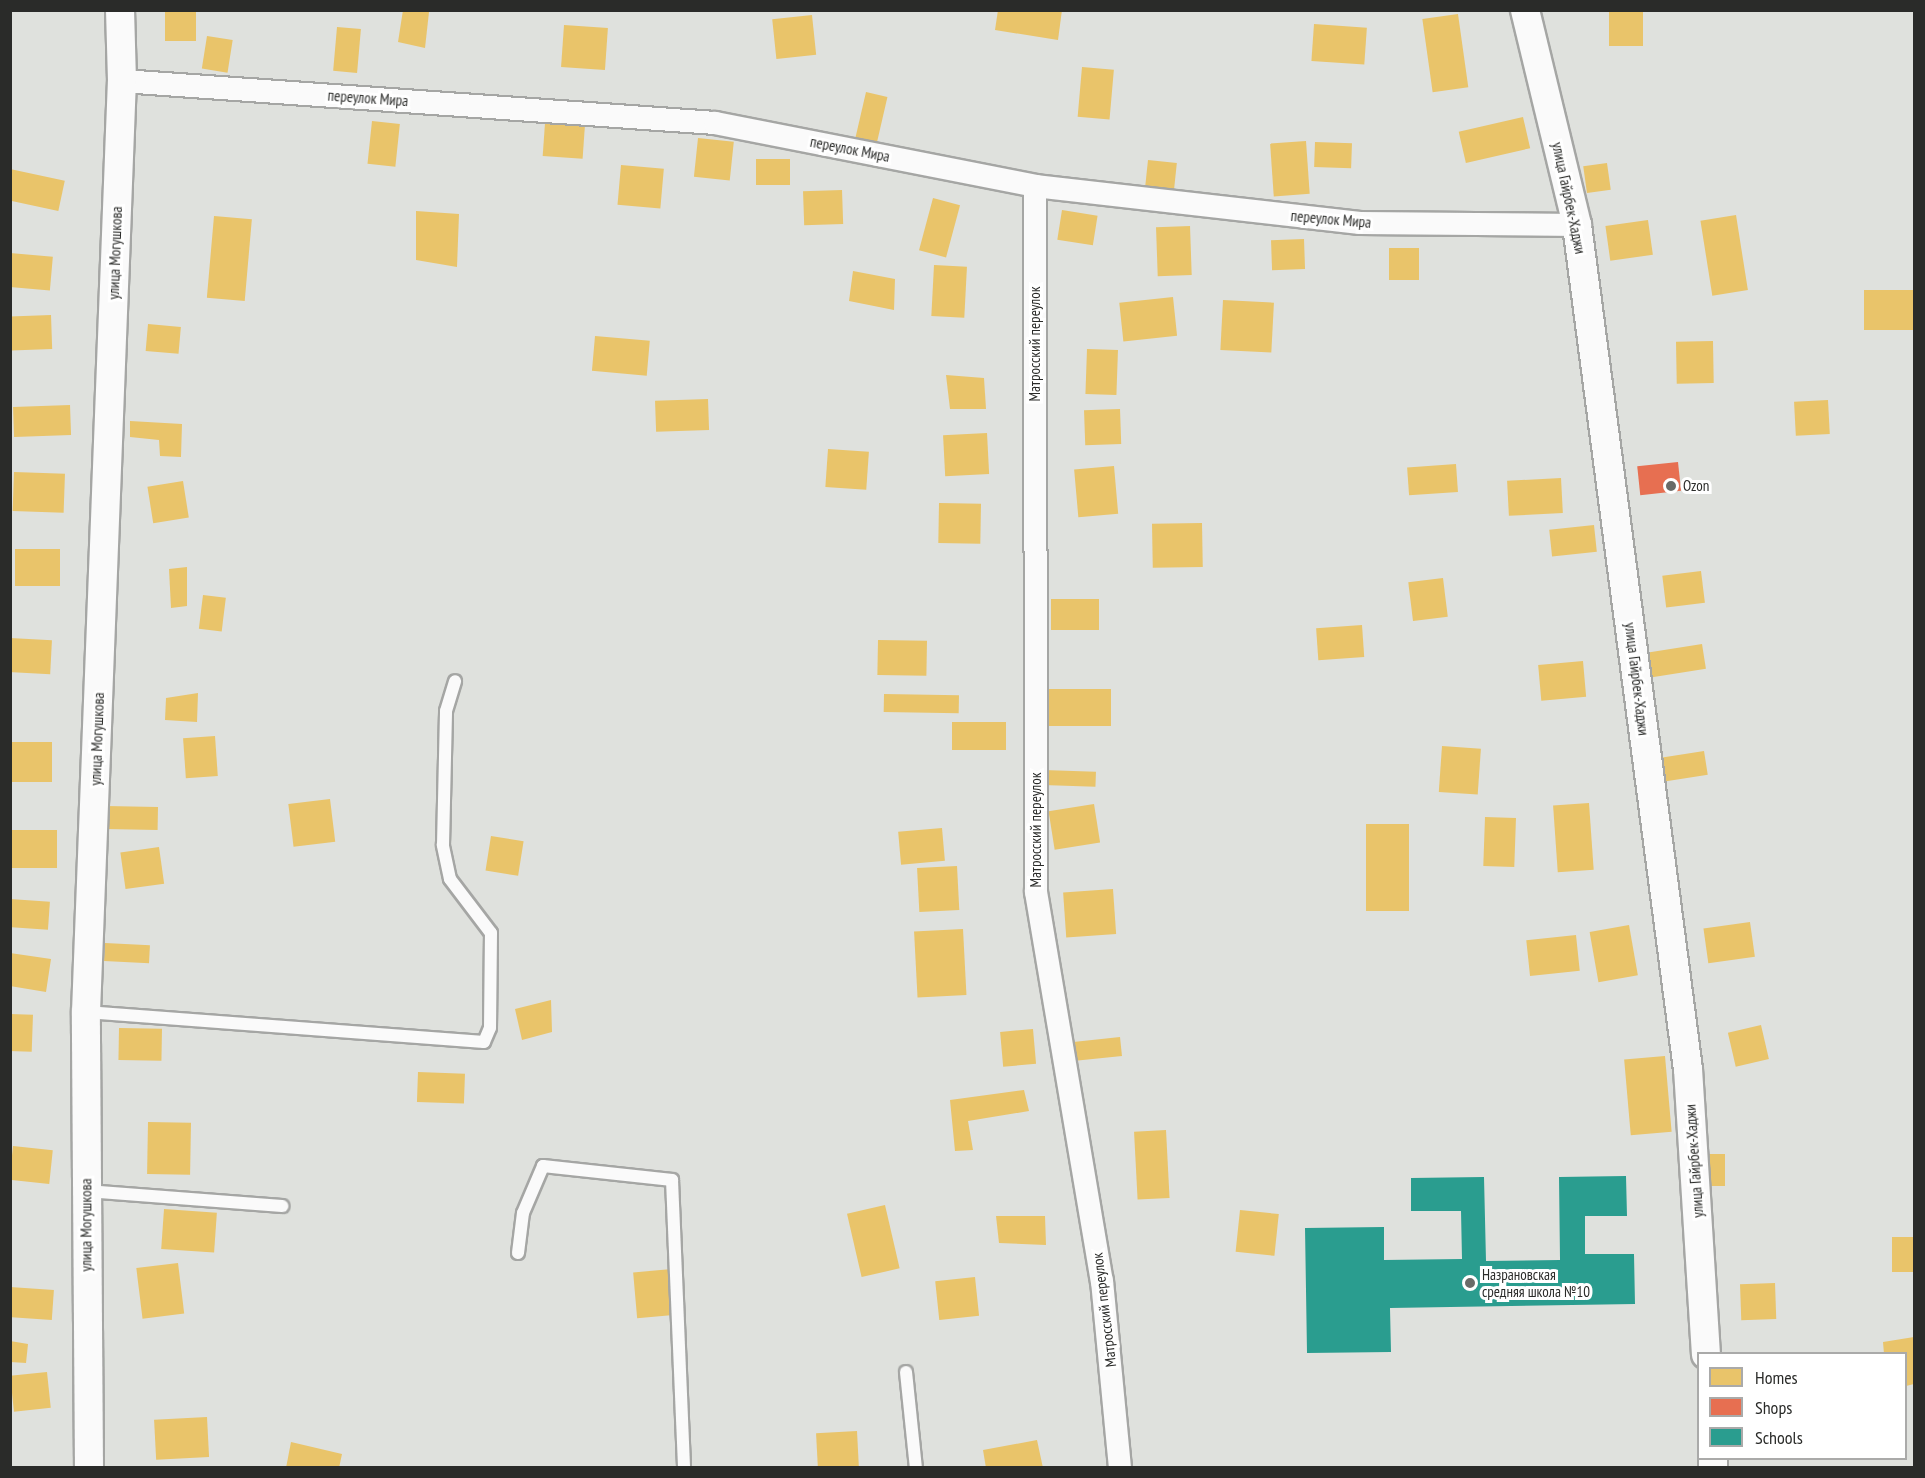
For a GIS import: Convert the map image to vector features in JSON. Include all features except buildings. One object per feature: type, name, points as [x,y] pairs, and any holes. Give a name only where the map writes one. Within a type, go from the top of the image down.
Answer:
[{"type":"street","name":"улица Могушкова","points":[[89,1467],[86,1012],[122,81],[120,10]]},
{"type":"street","name":"улица Гайрбек-Хаджи","points":[[1525,10],[1577,225],[1688,1069],[1706,1352]]},
{"type":"street","name":"переулок Мира","points":[[122,81],[715,123],[1035,186],[1360,223],[1577,225]]},
{"type":"street","name":"Матросский переулок","points":[[1035,186],[1036,892],[1102,1281],[1120,1467]]},
{"type":"lane","points":[[86,1012],[484,1042],[490,1028],[491,933],[450,879],[444,845],[446,711],[455,681]]},
{"type":"lane","points":[[518,1253],[523,1213],[543,1166],[672,1180],[684,1467]]},
{"type":"lane","points":[[86,1191],[282,1206]]},
{"type":"lane","points":[[906,1372],[916,1467]]},
{"type":"place","name":"Ozon","points":[[1671,486]]},
{"type":"place","name":"Назрановская средняя школа №10","points":[[1470,1283]]}]
